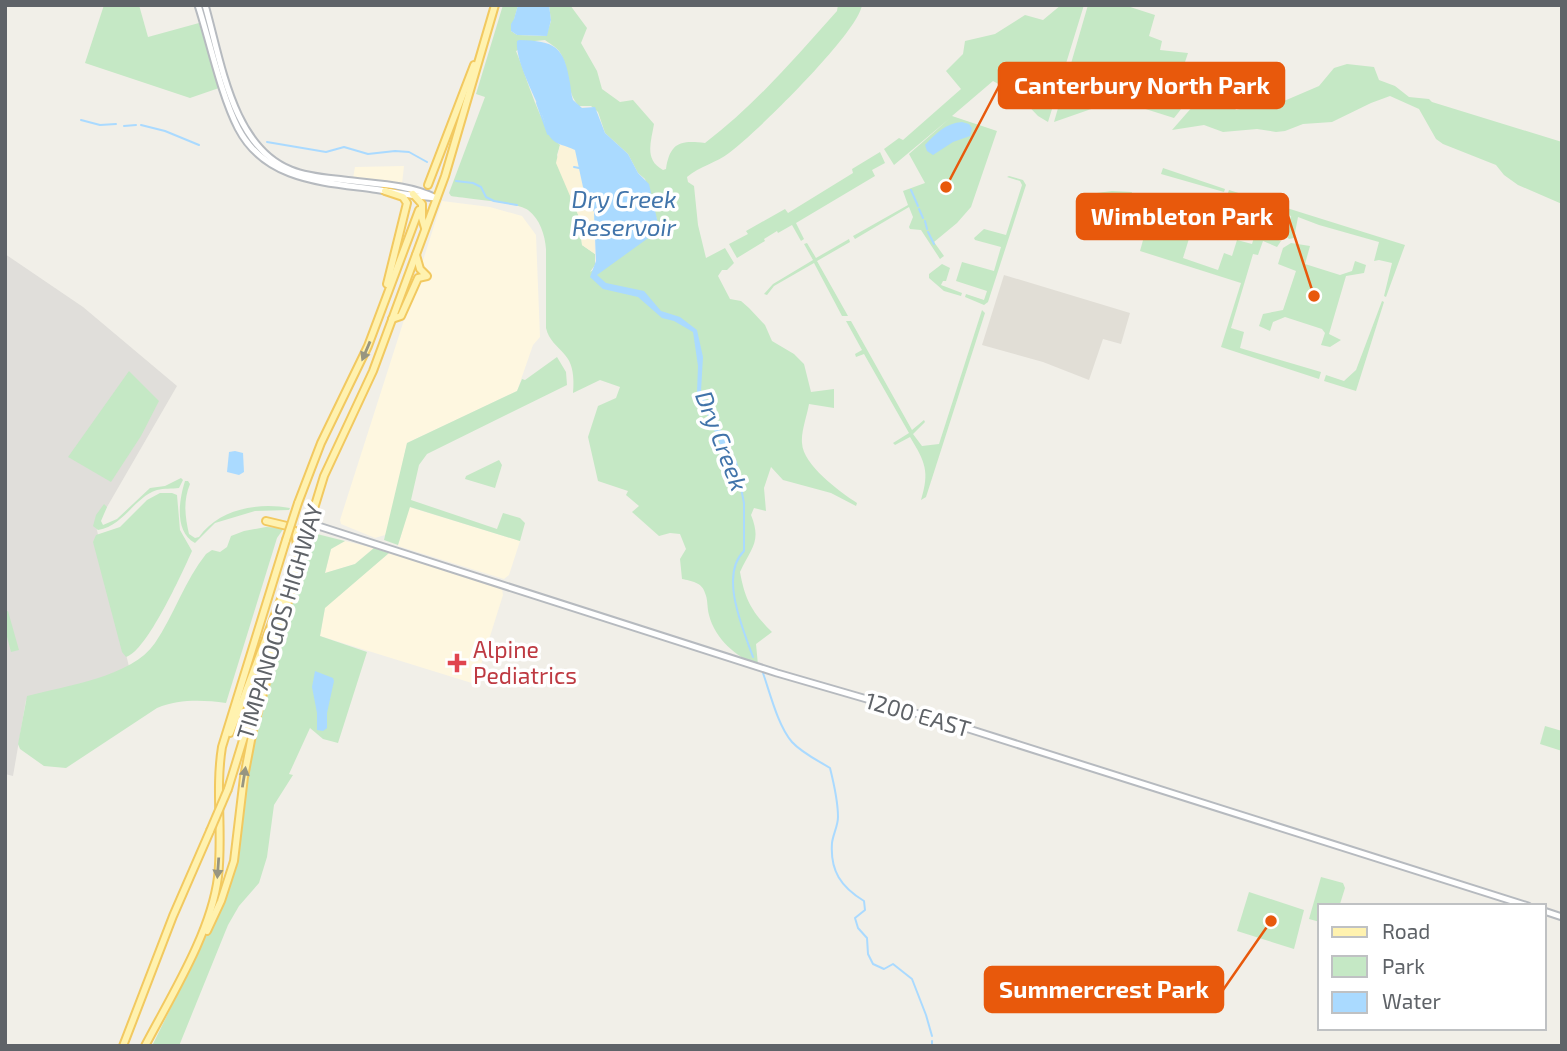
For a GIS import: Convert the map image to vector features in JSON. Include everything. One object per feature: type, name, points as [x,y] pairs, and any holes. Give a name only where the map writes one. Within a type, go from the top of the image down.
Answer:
[{"type":"main road","points":[[198,5],[238,127],[255,152],[279,170],[301,178],[437,198]]},
{"type":"main road","points":[[205,5],[232,98],[243,125],[258,149],[292,171],[407,189],[437,198]]},
{"type":"main road","points":[[428,185],[495,5]]},
{"type":"main road","name":"TIMPANOGOS HIGHWAY","points":[[122,1046],[169,925],[228,789],[324,476],[369,381],[437,198],[485,37]]},
{"type":"main road","points":[[377,324],[407,211],[407,203],[403,197],[385,191]]},
{"type":"main road","points":[[413,194],[422,204],[425,228]]},
{"type":"main road","points":[[147,1046],[213,904],[219,863],[219,764],[225,736],[298,503],[321,443],[377,324],[419,210]]},
{"type":"main road","points":[[392,319],[401,316],[418,278],[427,276],[420,268],[416,254]]},
{"type":"main road","points":[[265,521],[287,526],[295,531],[298,556]]},
{"type":"main road","name":"1200 EAST","points":[[309,523],[777,673],[953,724],[1522,904]]},
{"type":"main road","points":[[219,791],[227,742],[296,565]]},
{"type":"main road","points":[[147,1046],[213,920],[230,874],[253,730],[288,607],[296,565]]},
{"type":"shaded area","points":[[404,166],[402,184],[353,178],[355,167]]},
{"type":"shaded area","points":[[442,201],[490,207],[522,216],[536,235],[540,337],[533,345],[517,391],[407,443],[388,530],[385,535],[375,538],[341,524],[340,520]]},
{"type":"shaded area","points":[[5,254],[83,307],[177,386],[96,526],[130,671],[26,700],[13,776],[5,774]]},
{"type":"shaded area","points":[[1004,275],[1130,313],[1121,344],[1103,339],[1089,380],[1043,362],[982,345]]},
{"type":"shaded area","points":[[409,507],[520,541],[509,575],[504,579],[398,546]]},
{"type":"shaded area","points":[[345,541],[374,548],[355,564],[325,573],[331,549]]},
{"type":"shaded area","points":[[389,553],[502,589],[503,595],[475,684],[320,636],[325,607]]},
{"type":"green space","points":[[104,5],[139,5],[148,37],[199,23],[219,88],[190,98],[85,63]]},
{"type":"green space","points":[[503,5],[518,5],[511,31],[517,35],[546,36],[551,21],[549,5],[570,5],[587,28],[581,43],[597,71],[602,89],[620,102],[633,100],[654,124],[651,156],[663,170],[666,169],[670,153],[678,145],[689,142],[705,143],[741,113],[806,46],[837,11],[838,5],[862,5],[856,19],[825,59],[760,126],[729,153],[687,177],[688,182],[694,186],[698,225],[706,258],[725,248],[734,263],[727,270],[722,270],[718,276],[730,299],[741,301],[749,308],[765,325],[772,341],[794,354],[804,364],[811,392],[834,389],[834,408],[809,404],[802,443],[808,460],[815,468],[832,485],[857,503],[856,506],[831,493],[783,480],[771,467],[764,488],[766,511],[754,508],[751,515],[755,539],[740,572],[750,605],[772,632],[756,644],[758,665],[734,652],[721,639],[712,624],[704,589],[696,583],[682,579],[680,559],[686,549],[680,534],[659,536],[632,512],[639,506],[626,495],[628,491],[598,481],[588,437],[598,406],[616,398],[620,387],[600,380],[573,393],[570,363],[551,340],[546,328],[546,249],[536,218],[522,207],[451,196],[449,193],[485,97],[476,94]],"holes":[[[545,40],[558,50],[563,58],[572,94],[579,106],[591,106],[598,112],[605,133],[628,154],[638,173],[645,179],[659,227],[590,272],[595,265],[595,254],[582,245],[579,217],[557,155],[560,145],[540,115],[516,51],[535,41]]]},
{"type":"green space","points":[[1061,5],[1084,5],[1048,122],[1038,116],[1017,94],[993,81],[952,116],[997,131],[971,207],[934,242],[944,256],[940,259],[921,230],[910,229],[913,217],[909,207],[855,239],[853,236],[908,205],[903,191],[925,183],[909,154],[949,119],[894,165],[884,149],[899,138],[903,140],[961,89],[946,71],[963,54],[965,41],[995,34],[1025,15],[1043,20]]},
{"type":"green space","points":[[1088,5],[1124,5],[1155,15],[1149,36],[1162,41],[1160,50],[1188,53],[1184,65],[1197,67],[1196,75],[1187,100],[1174,118],[1117,100],[1054,122]]},
{"type":"green space","points":[[1347,64],[1374,67],[1379,80],[1395,86],[1409,97],[1429,99],[1562,142],[1562,204],[1518,185],[1496,165],[1443,144],[1436,139],[1419,109],[1390,96],[1332,122],[1303,124],[1285,131],[1257,129],[1223,132],[1204,125],[1172,130],[1193,106],[1199,89],[1229,99],[1236,110],[1261,104],[1276,107],[1277,104],[1319,86],[1334,68]]},
{"type":"green space","points":[[880,152],[885,163],[872,170],[875,176],[796,223],[804,239],[801,241],[792,225],[778,233],[777,231],[737,258],[729,244],[748,234],[746,231],[785,209],[788,213],[853,173],[852,169]]},
{"type":"green space","points":[[1163,168],[1225,189],[1224,192],[1161,174]]},
{"type":"green space","points":[[1007,177],[1023,180],[1026,185],[988,302],[984,305],[965,297],[966,294],[984,300],[987,291],[956,281],[962,262],[994,271],[1001,247],[974,238],[984,229],[1006,235],[1022,185],[1020,181]]},
{"type":"green space","points":[[1229,190],[1405,245],[1386,297],[1384,296],[1392,263],[1374,261],[1379,242],[1298,217],[1294,238],[1289,239],[1285,235],[1291,216],[1228,193]]},
{"type":"green space","points":[[1132,192],[1121,225],[1083,213],[1089,194]]},
{"type":"green space","points":[[1150,215],[1192,229],[1183,258],[1218,270],[1224,253],[1232,256],[1237,240],[1252,244],[1256,231],[1281,241],[1277,247],[1263,241],[1258,255],[1253,254],[1231,328],[1244,332],[1240,348],[1321,372],[1319,379],[1221,347],[1241,283],[1140,251]]},
{"type":"green space","points":[[849,239],[850,242],[817,261],[848,316],[842,316],[814,263],[774,286],[767,295],[764,294],[773,284],[813,260],[804,244],[807,243],[816,258]]},
{"type":"green space","points":[[1291,243],[1310,246],[1305,264],[1340,275],[1352,271],[1355,261],[1366,265],[1364,273],[1346,276],[1329,334],[1341,340],[1330,347],[1321,345],[1325,333],[1322,329],[1285,317],[1273,322],[1270,331],[1259,326],[1263,314],[1283,310],[1296,271],[1278,264],[1283,248]]},
{"type":"green space","points":[[942,264],[950,268],[946,281],[941,285],[962,293],[961,296],[944,291],[929,278],[929,274]]},
{"type":"green space","points":[[1382,301],[1384,302],[1356,391],[1324,381],[1326,375],[1344,381],[1356,370]]},
{"type":"green space","points":[[982,310],[985,313],[926,497],[921,500],[925,481],[922,460],[910,437],[895,445],[893,443],[909,433],[864,354],[856,357],[855,354],[862,350],[846,321],[851,321],[912,430],[924,420],[913,434],[922,446],[939,444]]},
{"type":"green space","points":[[557,357],[566,372],[567,385],[427,454],[419,465],[411,500],[497,529],[503,513],[520,518],[525,523],[520,541],[410,507],[398,545],[384,540],[407,443],[517,391],[522,379],[525,380]]},
{"type":"green space","points":[[129,371],[159,401],[141,436],[111,482],[68,457]]},
{"type":"green space","points":[[499,460],[502,465],[495,488],[465,479],[466,476]]},
{"type":"green space","points":[[181,478],[183,480],[179,488],[160,489],[149,494],[115,523],[98,530],[93,526],[96,515],[104,504],[107,507],[101,521],[103,525],[117,519],[150,488],[165,486]]},
{"type":"green space","points":[[185,481],[190,484],[186,521],[189,534],[195,538],[217,520],[240,510],[265,506],[290,508],[255,511],[215,523],[195,543],[188,538],[181,524],[180,506]]},
{"type":"green space","points":[[160,493],[177,495],[180,530],[192,551],[153,627],[144,641],[126,657],[122,652],[93,542],[96,535],[120,527],[147,500]]},
{"type":"green space","points":[[266,527],[284,528],[277,538],[226,703],[191,701],[157,708],[66,768],[44,766],[20,749],[18,744],[27,696],[97,678],[131,664],[144,655],[162,632],[206,554],[212,550],[220,552],[227,547],[231,536]]},
{"type":"green space","points":[[317,534],[345,541],[331,549],[325,573],[355,564],[374,548],[389,553],[325,608],[320,636],[367,652],[338,743],[323,739],[310,728],[289,774],[293,775],[274,805],[267,857],[259,883],[239,906],[228,925],[179,1046],[152,1046],[226,896],[257,722],[278,644],[313,538]]},
{"type":"green space","points":[[8,611],[19,650],[11,652],[5,629],[5,612]]},
{"type":"green space","points":[[1545,726],[1562,731],[1562,751],[1540,744]]},
{"type":"green space","points":[[1321,877],[1343,883],[1345,888],[1340,904],[1318,904],[1318,921],[1309,919]]},
{"type":"green space","points":[[1249,892],[1304,910],[1294,949],[1237,931]]},
{"type":"sand","points":[[560,145],[571,147],[576,152],[583,187],[594,212],[595,254],[582,245],[579,217],[556,163]]},
{"type":"water","points":[[518,5],[549,5],[551,20],[547,36],[517,35],[511,31]]},
{"type":"water","name":"Dry Creek Reservoir","points":[[519,40],[549,44],[561,53],[568,71],[573,100],[582,108],[595,107],[605,133],[628,154],[638,173],[649,184],[658,231],[597,275],[606,283],[644,291],[661,311],[680,317],[697,330],[703,357],[701,391],[737,462],[742,484],[739,486],[697,392],[698,366],[693,332],[674,321],[662,318],[638,297],[603,289],[590,277],[596,261],[594,212],[583,187],[575,150],[556,142],[547,132],[519,58]]},
{"type":"water","points":[[962,122],[972,128],[970,136],[953,142],[933,155],[927,151],[925,145],[937,133],[951,124]]},
{"type":"water","points":[[229,452],[243,453],[244,472],[239,475],[227,472]]},
{"type":"water","points":[[315,671],[333,678],[334,681],[327,713],[327,728],[323,731],[317,730],[312,687]]},
{"type":"waterway","name":"Dry Creek","points":[[537,103],[548,134]]},
{"type":"waterway","points":[[81,120],[100,125],[116,124]]},
{"type":"waterway","points":[[124,126],[136,125]]},
{"type":"waterway","points":[[141,125],[165,131],[199,145]]},
{"type":"waterway","points":[[267,142],[326,152],[344,147],[368,154],[409,152],[427,162]]},
{"type":"waterway","points":[[574,167],[579,168]]},
{"type":"waterway","points":[[456,181],[481,187],[486,197],[494,201],[517,205]]},
{"type":"waterway","points":[[911,190],[918,206]]},
{"type":"waterway","points":[[919,209],[923,218]]},
{"type":"waterway","points":[[925,221],[927,229]]},
{"type":"waterway","points":[[928,232],[934,244]]},
{"type":"waterway","name":"Dry Creek","points":[[740,483],[744,503],[744,551],[733,574],[733,588],[739,617],[753,657]]},
{"type":"waterway","name":"Dry Creek","points":[[763,673],[787,735],[800,750],[830,768],[838,811],[832,843],[833,862],[843,884],[864,901],[865,910],[855,918],[858,928],[867,938],[868,954],[873,964],[884,969],[893,964],[912,979],[932,1036]]},
{"type":"waterway","name":"Dry Creek","points":[[932,1041],[932,1046]]},
{"type":"place","name":"Canterbury North Park","points":[[946,187]]},
{"type":"place","name":"Wimbleton Park","points":[[1314,296]]},
{"type":"place","name":"Alpine Pediatrics","points":[[457,663]]},
{"type":"place","name":"Summercrest Park","points":[[1271,921]]}]
